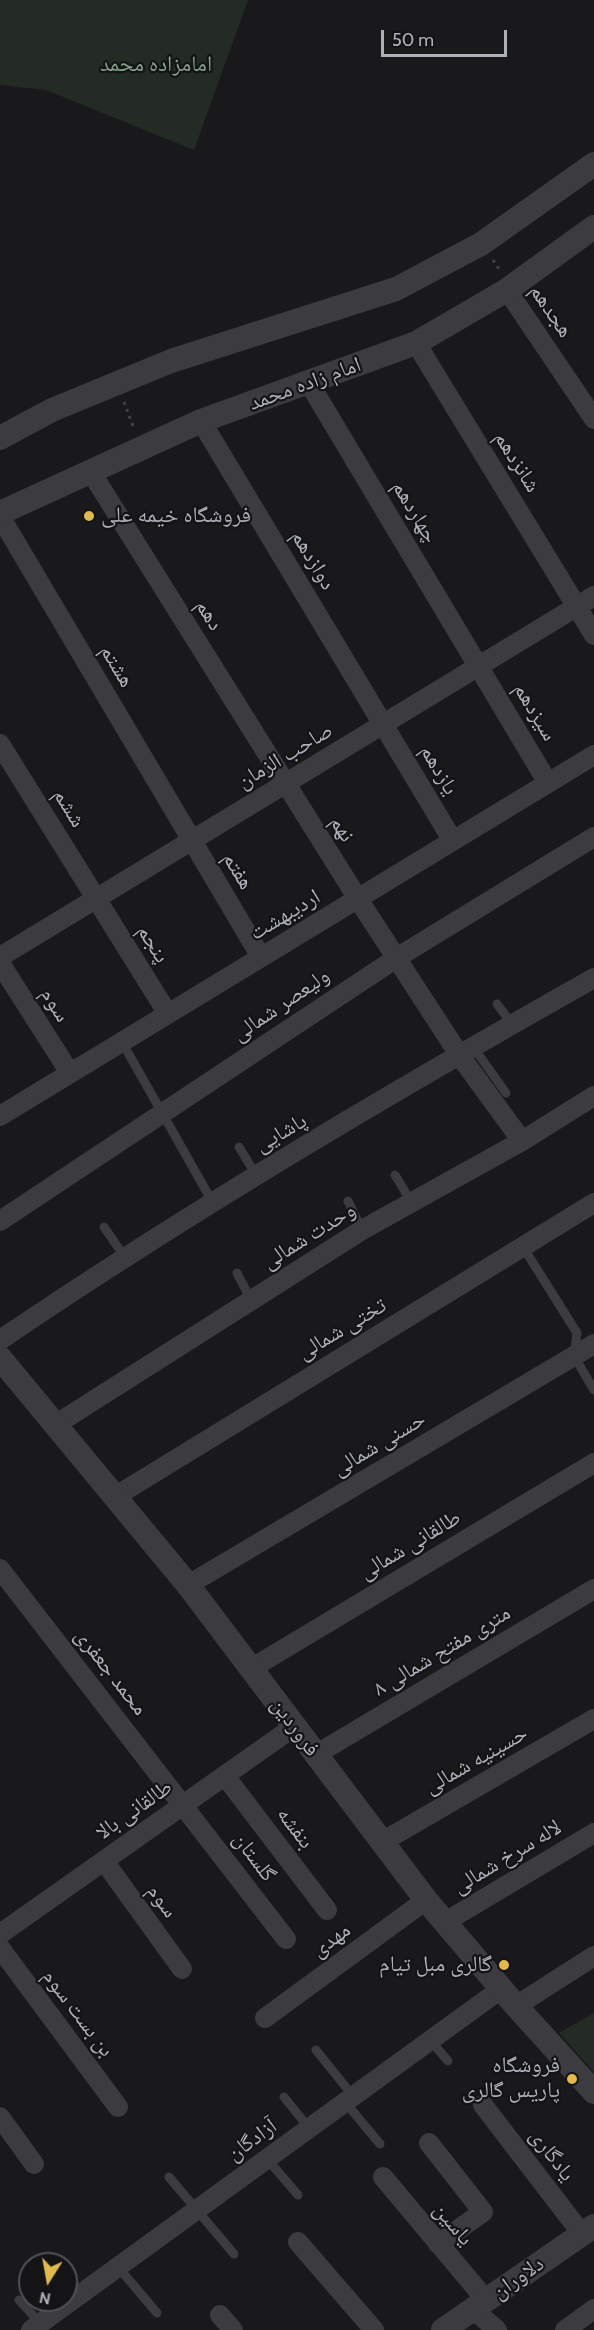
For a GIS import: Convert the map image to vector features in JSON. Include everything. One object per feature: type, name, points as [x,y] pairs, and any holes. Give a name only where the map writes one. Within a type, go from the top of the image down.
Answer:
[{"type":"street","points":[[0,438],[52,410],[171,361],[396,289],[481,244],[594,164]]},
{"type":"street","name":"امام زاده محمد","points":[[0,515],[201,421],[416,343],[509,289],[594,227]]},
{"type":"street","name":"هجدهم","points":[[509,289],[594,419]]},
{"type":"street","name":"شانزدهم","points":[[416,343],[586,601],[594,634]]},
{"type":"street","name":"چهاردهم","points":[[309,383],[479,666]]},
{"type":"street","name":"دوازدهم","points":[[201,421],[384,724]]},
{"type":"street","name":"دهم","points":[[91,472],[286,783]]},
{"type":"street","name":"هشتم","points":[[0,515],[192,840]]},
{"type":"street","name":"صاحب الزمان","points":[[0,957],[586,601]]},
{"type":"street","name":"سیزدهم","points":[[479,666],[548,783]]},
{"type":"street","name":"یازدهم","points":[[384,724],[453,841]]},
{"type":"street","name":"ششم","points":[[0,744],[96,898]]},
{"type":"street","name":"اردیبهشت","points":[[0,1116],[594,755]]},
{"type":"street","name":"نهم","points":[[286,783],[358,899],[467,1052],[522,1141]]},
{"type":"street","name":"ولیعصر شمالی","points":[[0,1221],[398,957],[594,837]]},
{"type":"street","name":"هفتم","points":[[192,840],[261,957]]},
{"type":"street","name":"پنجم","points":[[96,898],[168,1014]]},
{"type":"street","name":"سوم","points":[[0,963],[70,1073]]},
{"type":"street","name":"پاشایی","points":[[0,1340],[124,1256],[256,1175],[594,978]]},
{"type":"street","name":"وحدت شمالی","points":[[55,1425],[362,1230],[522,1141],[594,1096]]},
{"type":"street","name":"تختی شمالی","points":[[116,1496],[594,1203]]},
{"type":"street","name":"حسنی شمالی","points":[[188,1585],[594,1344]]},
{"type":"street","name":"فروردین","points":[[0,1358],[188,1585],[426,1900],[508,1997],[594,2092]]},
{"type":"street","name":"طالقانی شمالی","points":[[252,1668],[594,1462]]},
{"type":"street","name":"محمد جعفری","points":[[0,1569],[183,1805]]},
{"type":"street","name":"۸ متری مفتح شمالی","points":[[315,1755],[594,1589]]},
{"type":"street","name":"حسینیه شمالی","points":[[382,1842],[594,1719]]},
{"type":"street","name":"طالقانی بالا","points":[[3,1927],[104,1861],[295,1726]]},
{"type":"street","name":"بنفشه","points":[[225,1776],[327,1910]]},
{"type":"street","name":"گلستان","points":[[183,1805],[286,1939]]},
{"type":"street","name":"لاله سرخ شمالی","points":[[445,1922],[594,1833]]},
{"type":"street","name":"سوم","points":[[104,1861],[182,1969]]},
{"type":"street","name":"مهدی","points":[[265,2018],[426,1900]]},
{"type":"street","name":"بن بست سوم","points":[[0,1948],[118,2107]]},
{"type":"street","name":"آزادگان","points":[[39,2328],[118,2267],[430,2040],[508,1997],[594,1956]]},
{"type":"street","name":"یادگاری","points":[[483,2106],[588,2230]]},
{"type":"street","points":[[0,2116],[34,2164]]},
{"type":"street","points":[[429,2143],[483,2211],[438,2244]]},
{"type":"street","name":"یاسین","points":[[383,2177],[438,2244],[497,2330]]},
{"type":"street","name":"دلاوران","points":[[443,2330],[588,2230]]},
{"type":"street","points":[[298,2242],[374,2330]]},
{"type":"street","points":[[565,2330],[594,2309]]},
{"type":"lane","points":[[497,1004],[512,1024]]},
{"type":"lane","points":[[122,1042],[164,1112],[213,1203]]},
{"type":"lane","points":[[467,1052],[506,1093]]},
{"type":"lane","points":[[239,1147],[256,1175]]},
{"type":"lane","points":[[395,1175],[412,1203]]},
{"type":"lane","points":[[348,1201],[362,1230]]},
{"type":"lane","points":[[104,1227],[124,1256]]},
{"type":"lane","points":[[523,1247],[577,1333],[574,1356],[594,1390]]},
{"type":"lane","points":[[237,1273],[251,1300]]},
{"type":"lane","points":[[430,2040],[448,2061]]},
{"type":"lane","points":[[316,2050],[380,2144]]},
{"type":"lane","points":[[284,2097],[309,2128]]},
{"type":"lane","points":[[267,2159],[298,2195]]},
{"type":"lane","points":[[169,2177],[234,2254]]},
{"type":"lane","points":[[118,2267],[157,2313]]},
{"type":"lane","points":[[28,2312],[39,2328]]},
{"type":"path","points":[[481,244],[509,289]]},
{"type":"path","points":[[118,383],[140,449]]},
{"type":"green space","name":"امامزاده محمد","points":[[0,0],[248,0],[194,150],[46,90],[0,85]]},
{"type":"green space","points":[[594,2013],[594,2072],[559,2033]]},
{"type":"place","name":"فروشگاه خیمه علی","points":[[89,516]]},
{"type":"place","name":"گالری مبل تیام","points":[[504,1965]]},
{"type":"place","name":"فروشگاه پاریس گالری","points":[[572,2079]]}]
